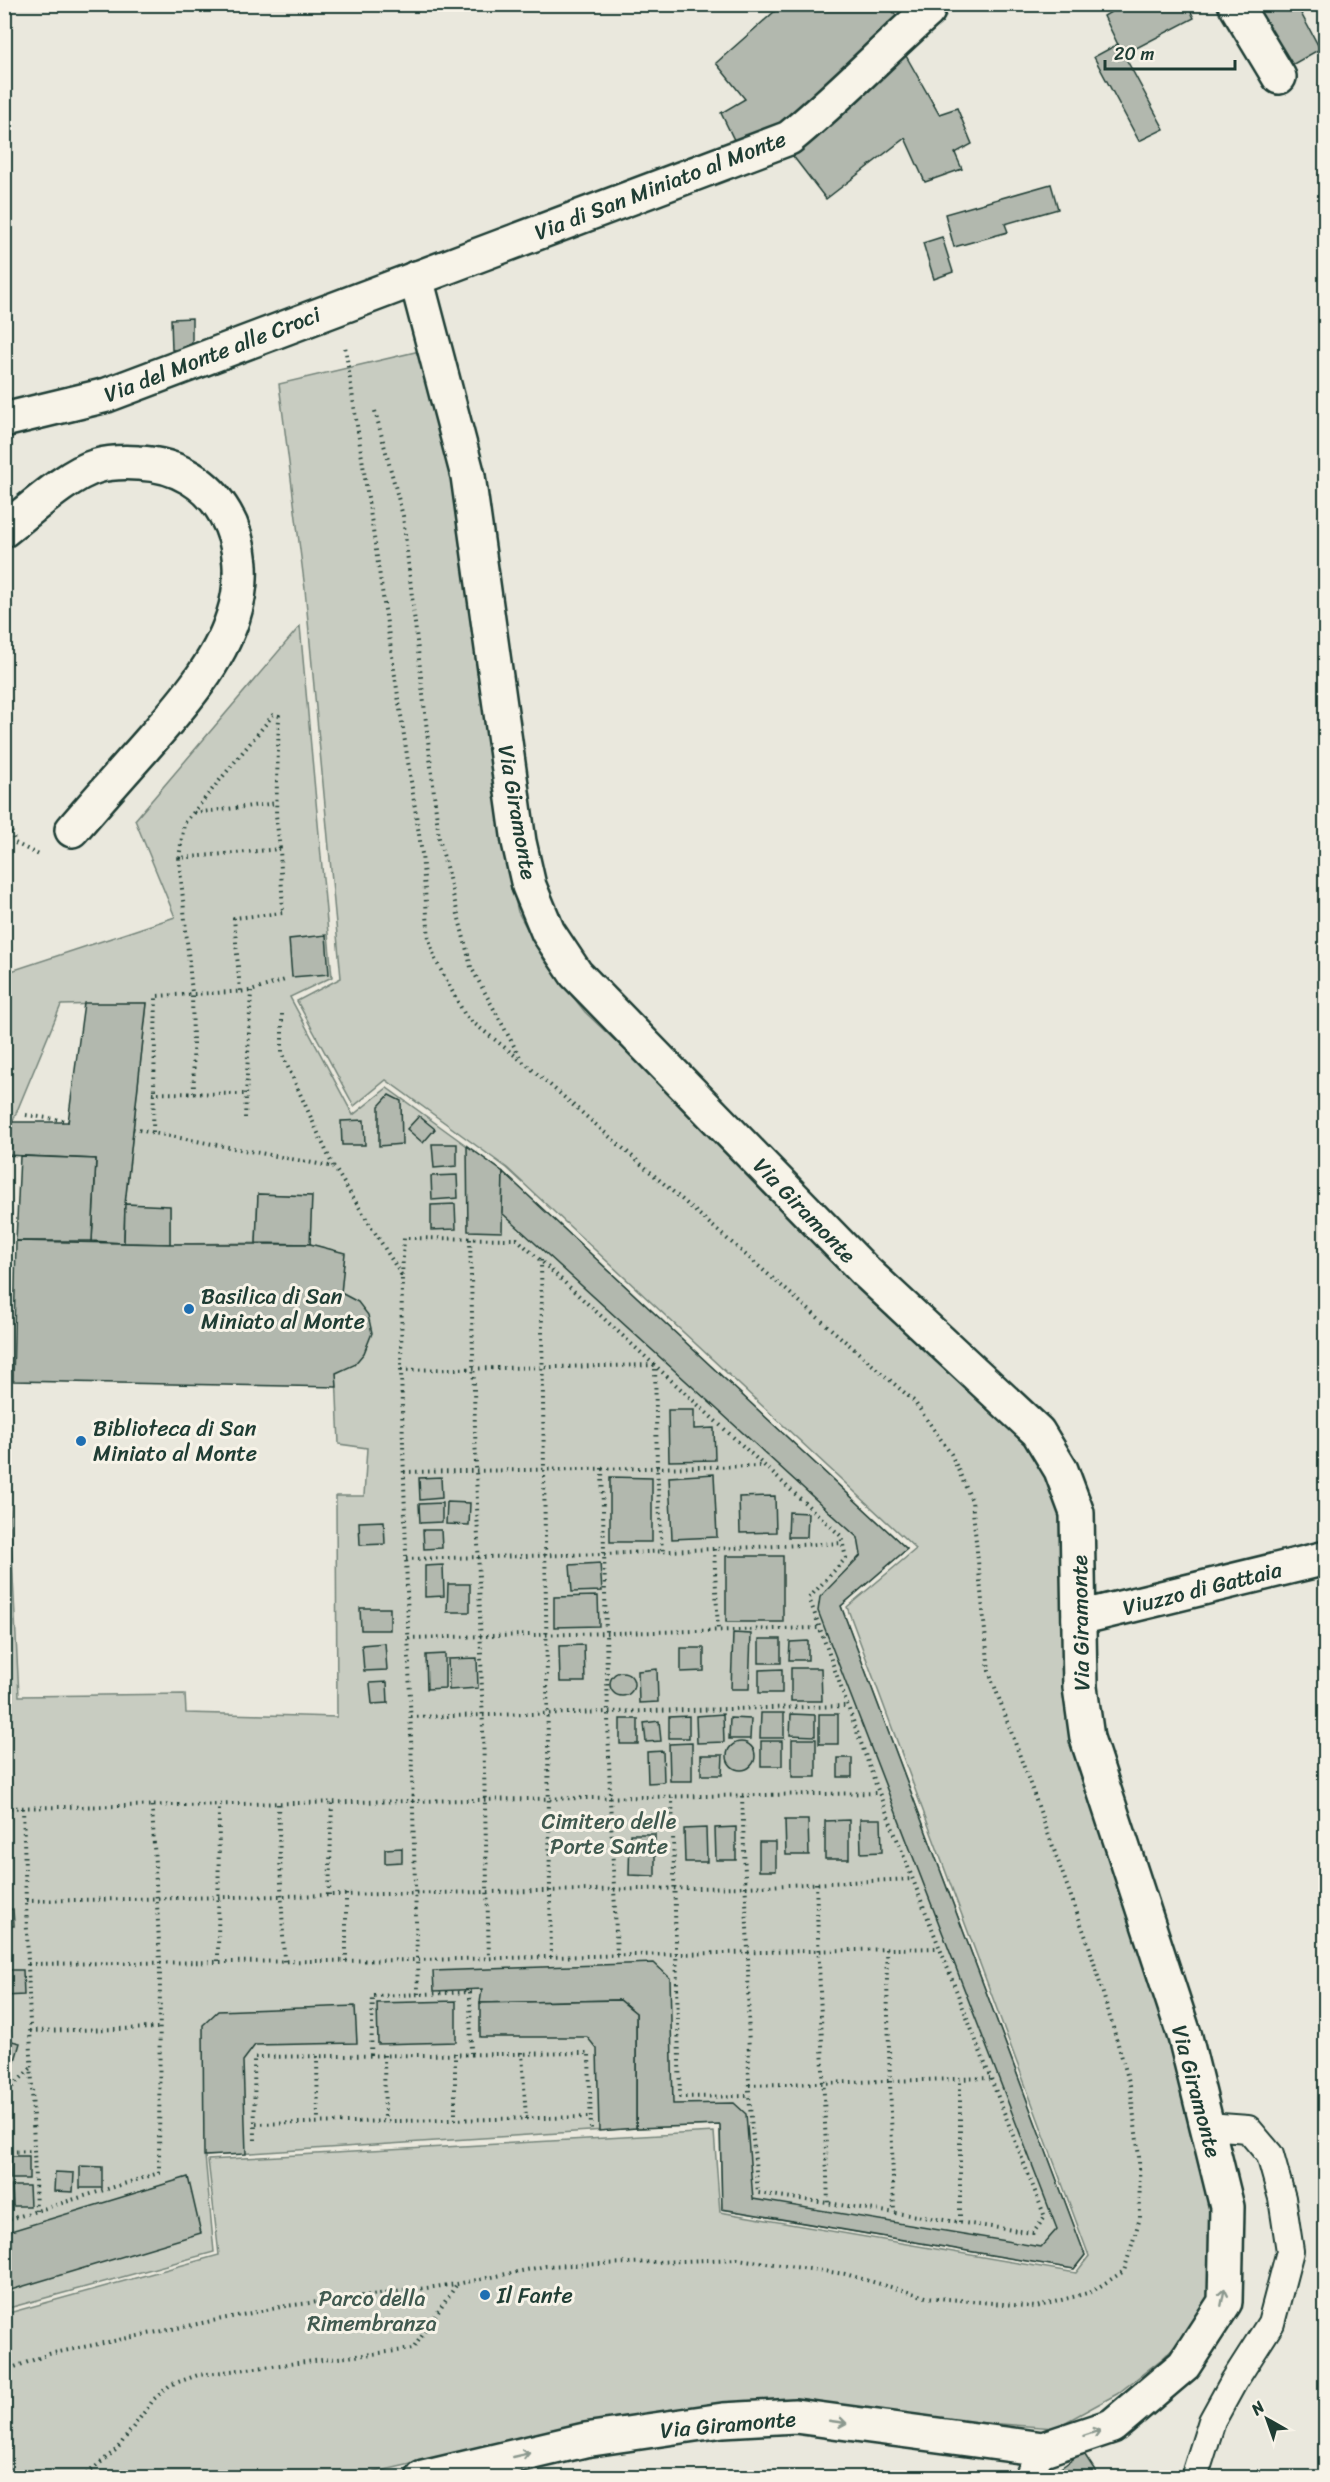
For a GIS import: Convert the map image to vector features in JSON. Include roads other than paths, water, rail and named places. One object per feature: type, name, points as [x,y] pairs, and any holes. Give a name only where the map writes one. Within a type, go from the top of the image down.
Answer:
[{"type":"street","points":[[1235,4],[1279,77]]},
{"type":"street","name":"Via di San Miniato al Monte","points":[[416,278],[789,138],[831,104],[863,70],[932,7]]},
{"type":"street","name":"Via del Monte alle Croci","points":[[4,420],[107,395],[416,278]]},
{"type":"street","name":"Via Giramonte","points":[[416,278],[468,476],[519,842],[529,886],[548,932],[576,974],[866,1271],[1038,1432],[1061,1470],[1077,1513],[1080,1687],[1087,1738],[1185,2037],[1227,2207],[1225,2302],[1184,2365],[1112,2426],[1043,2449],[795,2416],[723,2420],[585,2440],[423,2478]]},
{"type":"street","points":[[4,530],[77,474],[94,466],[113,462],[155,464],[180,472],[196,481],[222,510],[234,530],[240,547],[242,569],[239,594],[233,619],[217,651],[180,707],[72,830]]},
{"type":"street","name":"Viuzzo di Gattaia","points":[[1079,1618],[1326,1558]]},
{"type":"lane","points":[[1194,2478],[1212,2421],[1271,2323],[1290,2251],[1282,2198],[1270,2155],[1248,2129],[1207,2126]]},
{"type":"lane","points":[[1027,2478],[1043,2449]]},
{"type":"place","name":"Basilica di San Miniato al Monte","points":[[189,1309]]},
{"type":"place","name":"Biblioteca di San Miniato al Monte","points":[[81,1441]]},
{"type":"place","name":"Il Fante","points":[[485,2295]]},
{"type":"park label","name":"Cimitero delle Porte Sante","points":[[609,1834]]},
{"type":"park label","name":"Parco della Rimembranza","points":[[372,2310]]}]
